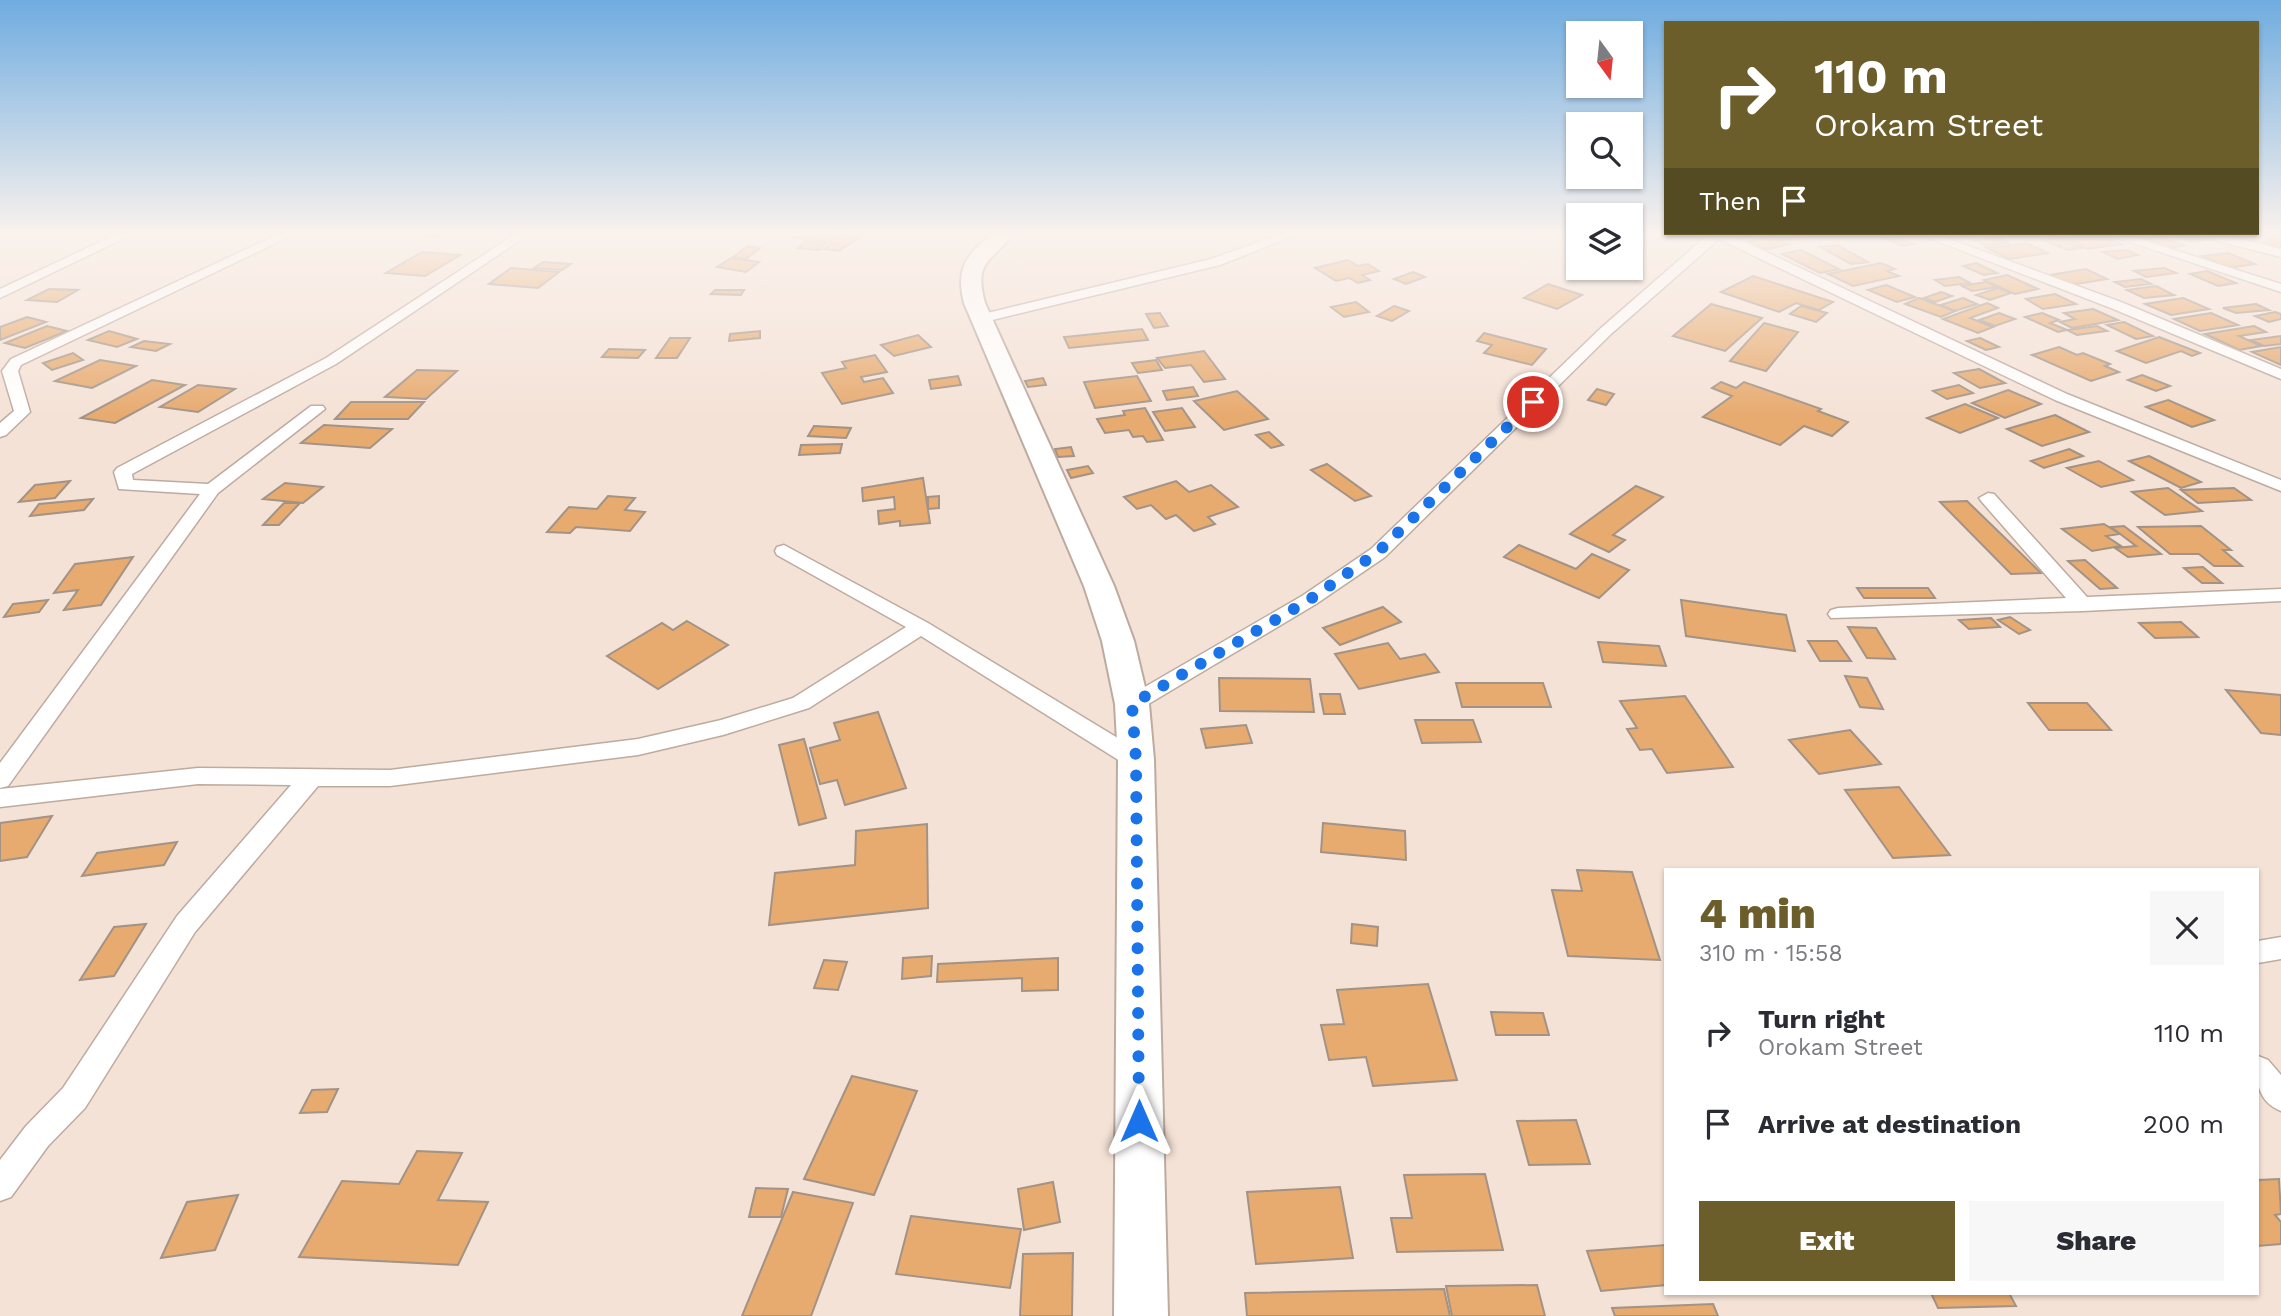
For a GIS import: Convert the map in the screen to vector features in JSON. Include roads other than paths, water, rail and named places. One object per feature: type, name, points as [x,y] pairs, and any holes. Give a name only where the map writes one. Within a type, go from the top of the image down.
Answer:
[{"type":"main road","points":[[971,294],[1099,586],[1118,642],[1132,704],[1136,760],[1141,1316]]},
{"type":"street","points":[[0,432],[22,412],[10,371],[16,362],[160,294]]},
{"type":"street","points":[[212,489],[125,485],[123,472],[331,361],[432,294]]},
{"type":"street","points":[[980,319],[1081,294]]},
{"type":"street","points":[[1132,704],[1309,600],[1378,552],[1606,331],[1647,294]]},
{"type":"street","points":[[1846,294],[2061,397],[2281,486]]},
{"type":"street","points":[[2087,294],[2281,374]]},
{"type":"street","points":[[0,780],[212,489],[317,409]]},
{"type":"street","points":[[1988,498],[2083,605]]},
{"type":"street","points":[[784,551],[921,627],[1136,760]]},
{"type":"street","points":[[1838,614],[2281,594]]},
{"type":"street","points":[[0,798],[198,776],[390,778],[638,747],[723,727],[801,703],[921,627]]},
{"type":"street","points":[[0,1186],[37,1136],[74,1098],[186,924],[312,777]]},
{"type":"street","points":[[2259,952],[2281,948]]},
{"type":"street","points":[[2259,1070],[2281,1097]]}]
